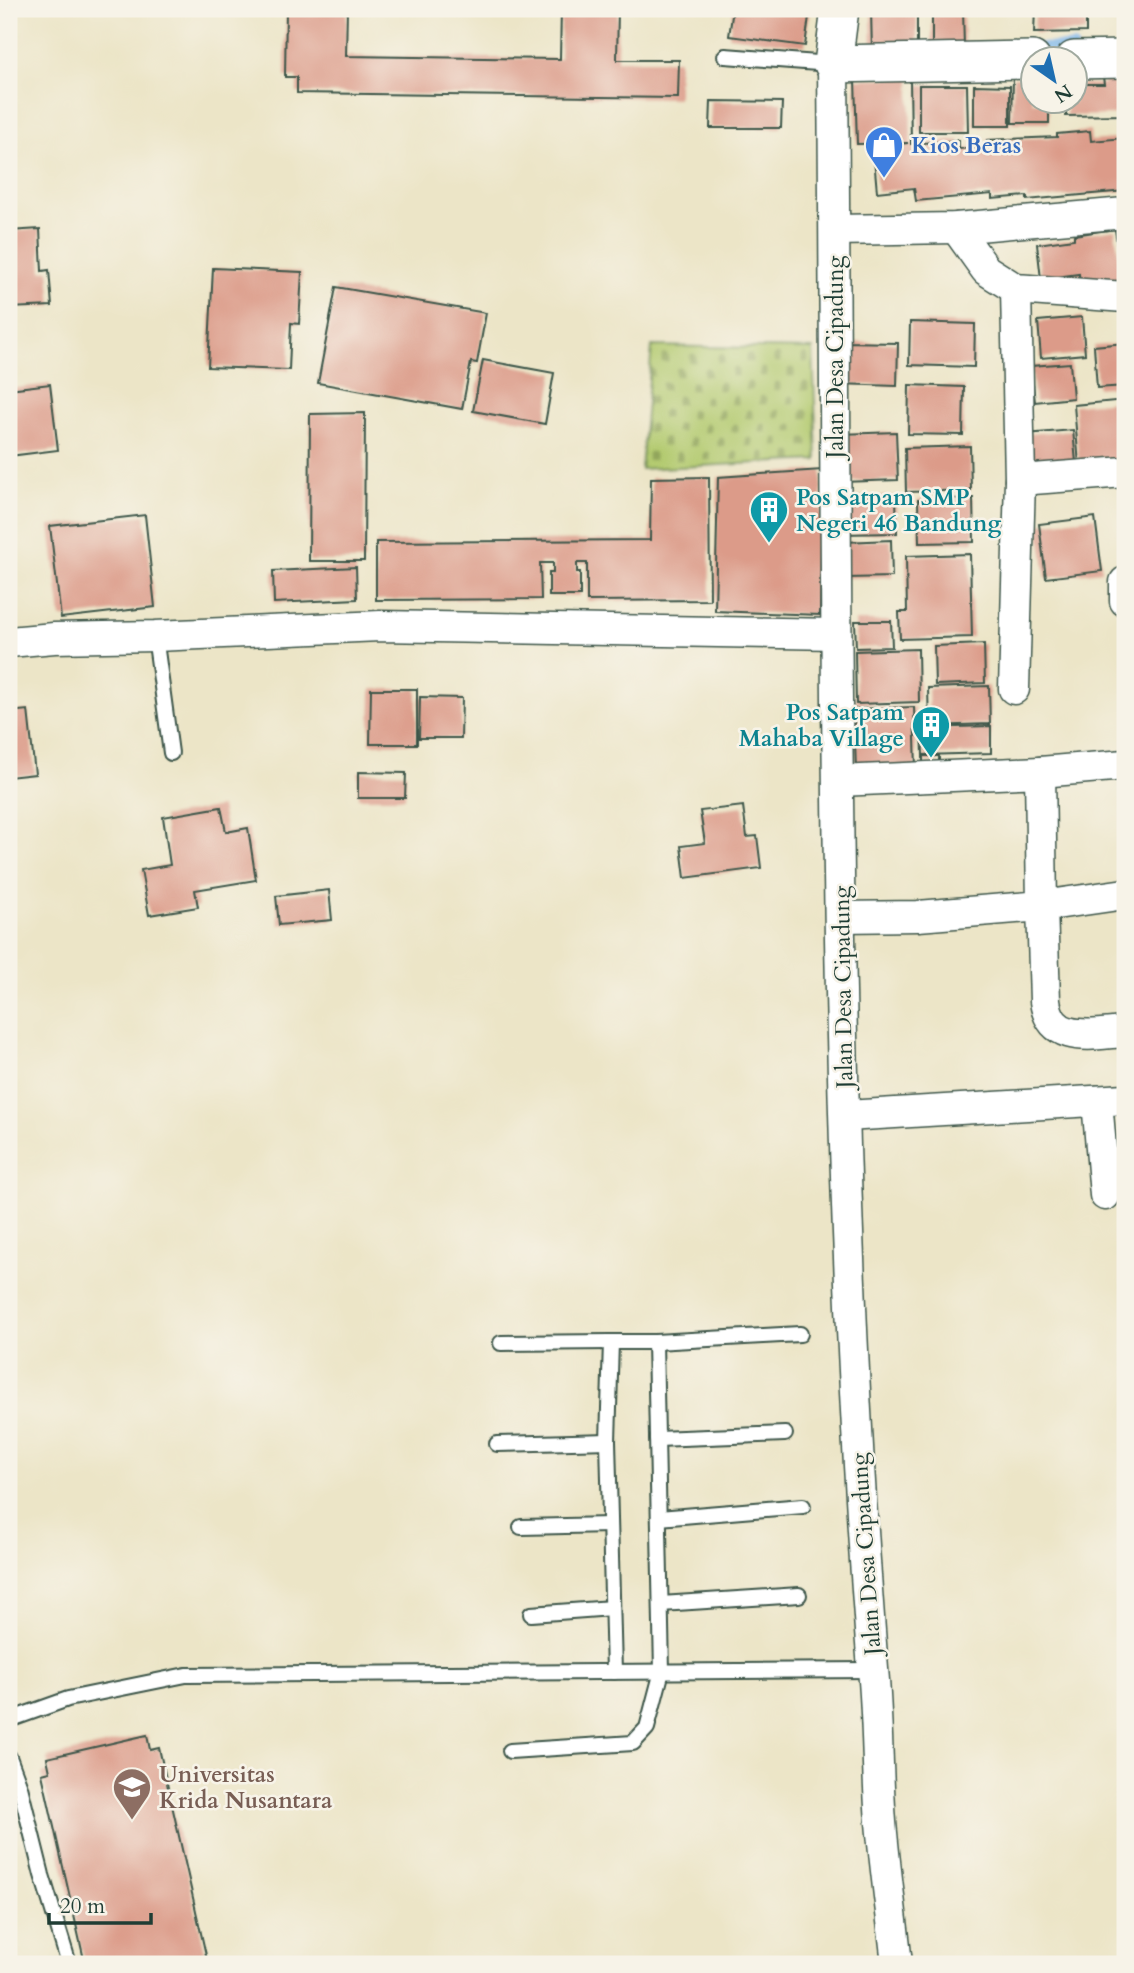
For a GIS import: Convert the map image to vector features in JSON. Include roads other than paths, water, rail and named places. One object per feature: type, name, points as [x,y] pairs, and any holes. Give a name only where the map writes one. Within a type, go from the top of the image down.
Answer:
[{"type":"street","name":"Jalan Desa Cipadung","points":[[840,9],[833,64],[835,634],[848,1240],[881,1821],[897,1964]]},
{"type":"street","points":[[1088,60],[1125,59]]},
{"type":"street","points":[[833,64],[1018,60]]},
{"type":"street","points":[[835,229],[956,228],[1125,213]]},
{"type":"street","points":[[956,228],[986,270],[1016,289],[1125,297]]},
{"type":"street","points":[[1014,689],[1020,480],[1016,289]]},
{"type":"street","points":[[1020,480],[1125,472]]},
{"type":"street","points":[[1125,582],[1125,601]]},
{"type":"street","points":[[9,642],[380,626],[835,634]]},
{"type":"street","points":[[839,781],[1040,772],[1125,765]]},
{"type":"street","points":[[1040,772],[1046,1014],[1054,1026],[1073,1035],[1125,1032]]},
{"type":"street","points":[[841,917],[918,916],[1042,906],[1125,894]]},
{"type":"street","points":[[846,1116],[1111,1100],[1105,1195]]},
{"type":"lane","points":[[725,57],[833,64]]},
{"type":"lane","points":[[155,636],[171,753]]},
{"type":"lane","points":[[501,1343],[655,1342],[800,1334]]},
{"type":"lane","points":[[611,1342],[608,1441],[614,1672]]},
{"type":"lane","points":[[510,1751],[633,1744],[647,1728],[663,1671],[655,1342]]},
{"type":"lane","points":[[657,1438],[785,1434]]},
{"type":"lane","points":[[497,1444],[608,1441]]},
{"type":"lane","points":[[659,1518],[803,1506]]},
{"type":"lane","points":[[521,1527],[610,1525]]},
{"type":"lane","points":[[661,1604],[799,1595]]},
{"type":"lane","points":[[531,1614],[612,1608]]},
{"type":"lane","points":[[9,1720],[68,1699],[186,1675],[874,1670]]},
{"type":"lane","points":[[9,1757],[20,1787],[42,1875],[69,1964]]},
{"type":"place","name":"Kios Beras","points":[[884,179]]},
{"type":"place","name":"Pos Satpam SMP Negeri 46 Bandung","points":[[769,544]]},
{"type":"place","name":"Pos Satpam Mahaba Village","points":[[931,759]]},
{"type":"place","name":"Universitas Krida Nusantara","points":[[132,1821]]}]
